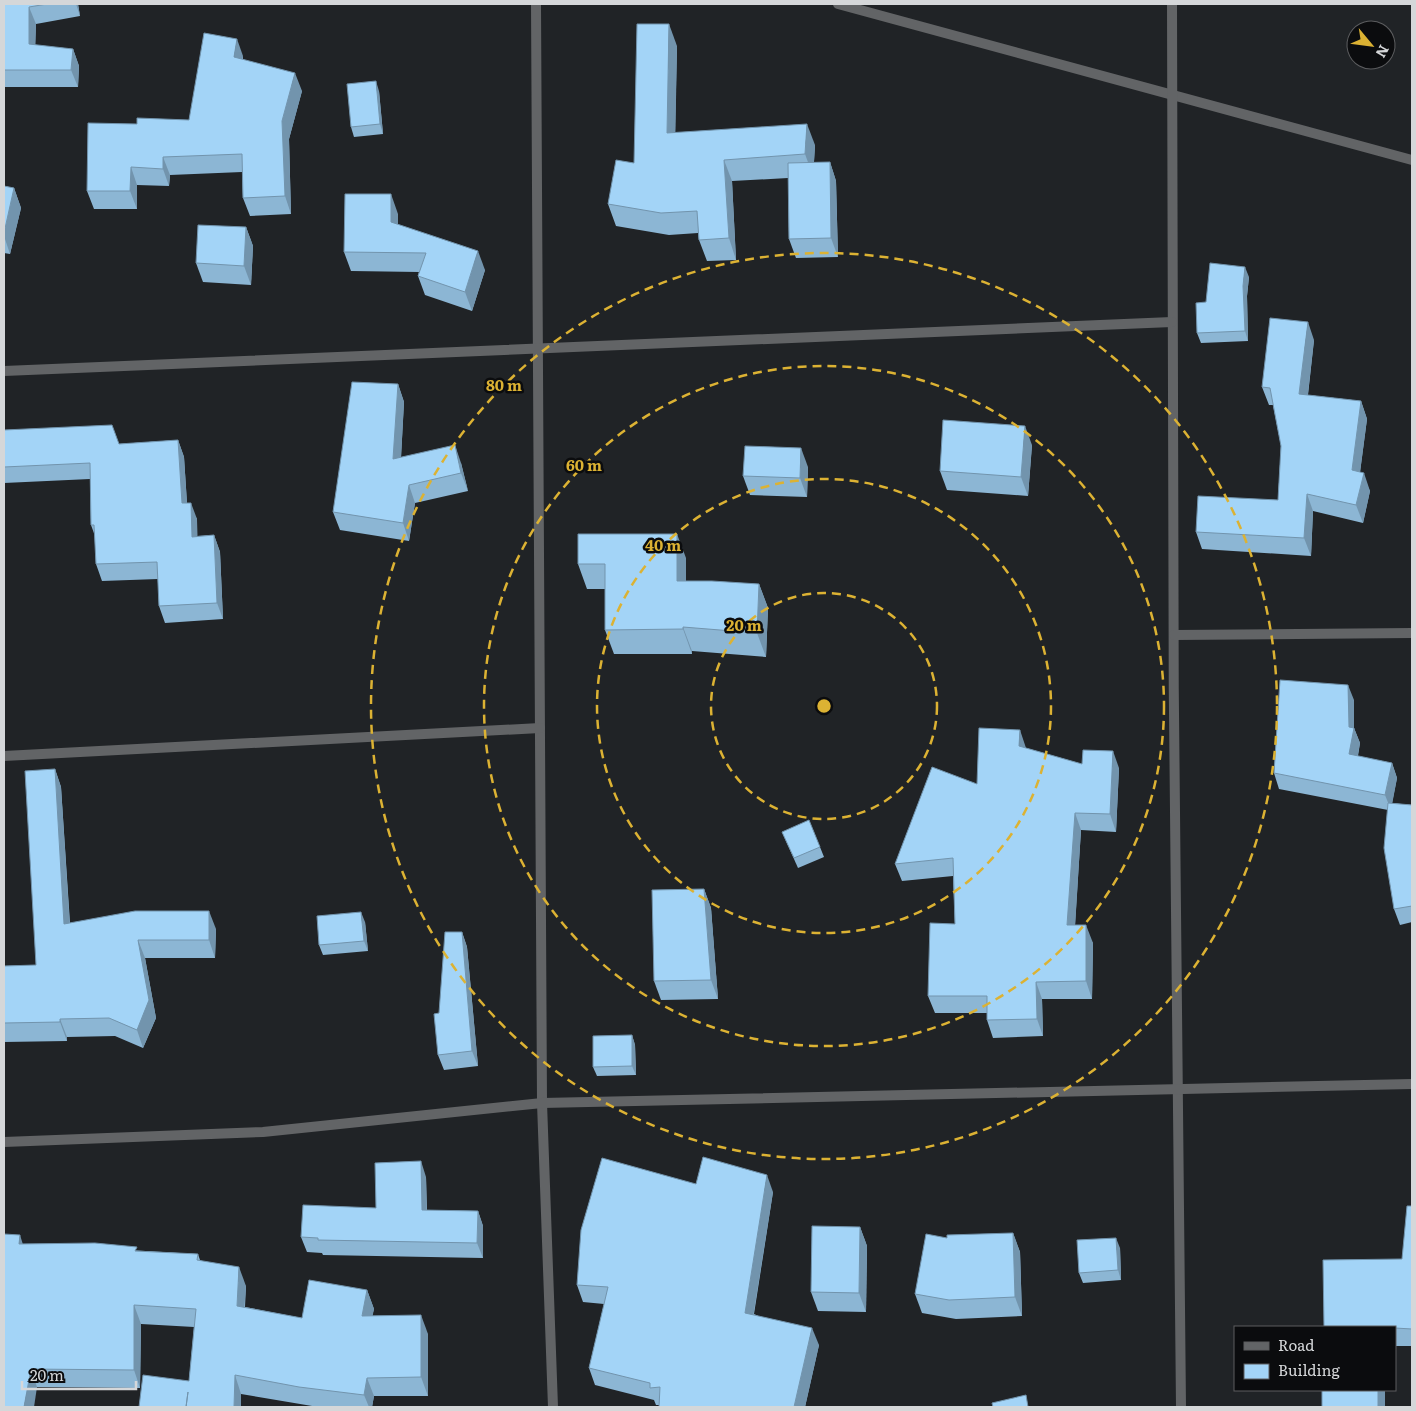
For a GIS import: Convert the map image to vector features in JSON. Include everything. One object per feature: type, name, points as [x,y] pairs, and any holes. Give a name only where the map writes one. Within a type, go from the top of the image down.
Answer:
[{"type":"street","points":[[536,4],[542,1103],[553,1407]]},
{"type":"street","points":[[838,4],[1412,160]]},
{"type":"street","points":[[1172,4],[1174,634],[1181,1407]]},
{"type":"street","points":[[4,371],[1172,322]]},
{"type":"street","points":[[1174,634],[1412,633]]},
{"type":"street","points":[[4,756],[540,728]]},
{"type":"street","points":[[4,1142],[263,1132],[542,1103],[1412,1084]]},
{"type":"building","points":[[4,4],[47,4],[29,7],[29,44],[73,49],[71,70],[4,70]]},
{"type":"building","points":[[637,24],[669,24],[667,133],[807,124],[805,154],[724,160],[729,238],[699,240],[697,211],[661,213],[608,204],[616,160],[634,163]]},
{"type":"building","points":[[204,33],[237,39],[234,57],[295,73],[282,121],[285,196],[243,198],[242,154],[163,157],[163,169],[131,167],[130,191],[87,191],[88,123],[137,124],[137,118],[189,120]]},
{"type":"building","points":[[376,81],[380,124],[351,127],[347,84]]},
{"type":"building","points":[[830,162],[831,238],[789,239],[788,163]]},
{"type":"building","points":[[4,186],[14,188],[4,233]]},
{"type":"building","points":[[345,194],[391,194],[391,222],[478,251],[465,292],[418,276],[426,253],[344,252]]},
{"type":"building","points":[[198,225],[246,227],[244,266],[196,263]]},
{"type":"building","points":[[1210,263],[1245,267],[1243,286],[1245,331],[1197,333],[1196,303],[1206,302]]},
{"type":"building","points":[[1270,318],[1308,322],[1299,394],[1361,401],[1352,470],[1364,473],[1356,505],[1307,494],[1304,538],[1196,532],[1198,496],[1278,500],[1281,446],[1270,388],[1262,387]]},
{"type":"building","points":[[352,382],[398,384],[393,459],[455,445],[461,473],[409,485],[403,523],[333,512]]},
{"type":"building","points":[[943,420],[1025,426],[1021,477],[940,471]]},
{"type":"building","points":[[112,425],[119,444],[178,440],[182,503],[191,503],[192,537],[214,535],[217,603],[159,606],[157,562],[96,564],[94,525],[91,525],[90,463],[4,467],[4,430]]},
{"type":"building","points":[[745,446],[801,448],[800,478],[743,476]]},
{"type":"building","points":[[578,534],[677,534],[677,581],[759,584],[757,633],[683,627],[683,629],[605,630],[605,564],[578,564]]},
{"type":"building","points":[[1280,680],[1348,685],[1349,727],[1354,728],[1349,754],[1392,763],[1385,795],[1274,773]]},
{"type":"building","points":[[979,728],[1020,730],[1019,746],[1082,764],[1083,750],[1113,751],[1110,814],[1075,813],[1067,925],[1086,925],[1086,981],[1036,982],[1037,1019],[987,1020],[987,996],[928,996],[930,923],[955,924],[953,858],[895,864],[932,767],[977,784]]},
{"type":"building","points":[[55,769],[64,924],[135,911],[209,911],[209,940],[138,940],[149,1000],[137,1030],[109,1018],[60,1019],[60,1022],[4,1023],[4,966],[36,965],[25,771]]},
{"type":"building","points":[[1388,803],[1412,805],[1412,906],[1394,909],[1384,848]]},
{"type":"building","points":[[809,820],[820,847],[794,858],[782,832]]},
{"type":"building","points":[[704,889],[711,980],[654,981],[652,890]]},
{"type":"building","points":[[361,912],[364,941],[319,945],[317,916]]},
{"type":"building","points":[[445,932],[462,932],[472,1051],[438,1055],[434,1014],[439,1013]]},
{"type":"building","points":[[632,1035],[632,1066],[593,1067],[593,1036]]},
{"type":"building","points":[[703,1157],[767,1175],[745,1313],[812,1328],[794,1407],[659,1407],[660,1387],[650,1388],[650,1383],[589,1368],[608,1287],[577,1285],[581,1230],[602,1158],[696,1184]]},
{"type":"building","points":[[421,1161],[422,1210],[478,1211],[477,1243],[318,1240],[318,1238],[301,1237],[303,1205],[376,1208],[375,1163]]},
{"type":"building","points":[[1407,1206],[1412,1206],[1412,1329],[1396,1328],[1396,1326],[1324,1326],[1323,1260],[1402,1259]]},
{"type":"building","points":[[812,1226],[860,1227],[859,1293],[811,1292]]},
{"type":"building","points":[[1013,1233],[1015,1297],[949,1300],[915,1294],[926,1234],[947,1238],[947,1235]]},
{"type":"building","points":[[4,1234],[20,1235],[19,1244],[95,1243],[137,1247],[135,1251],[198,1254],[197,1260],[239,1267],[237,1306],[302,1318],[309,1280],[367,1290],[362,1316],[421,1315],[421,1377],[367,1378],[364,1395],[299,1387],[235,1375],[234,1407],[139,1407],[143,1375],[189,1381],[196,1309],[134,1305],[134,1370],[31,1369],[24,1407],[4,1407]]},
{"type":"building","points":[[1116,1238],[1118,1270],[1079,1273],[1077,1240]]},
{"type":"building","points":[[1322,1391],[1378,1391],[1378,1407],[1322,1407]]},
{"type":"building","points":[[1026,1395],[1028,1407],[993,1407],[992,1403]]}]
